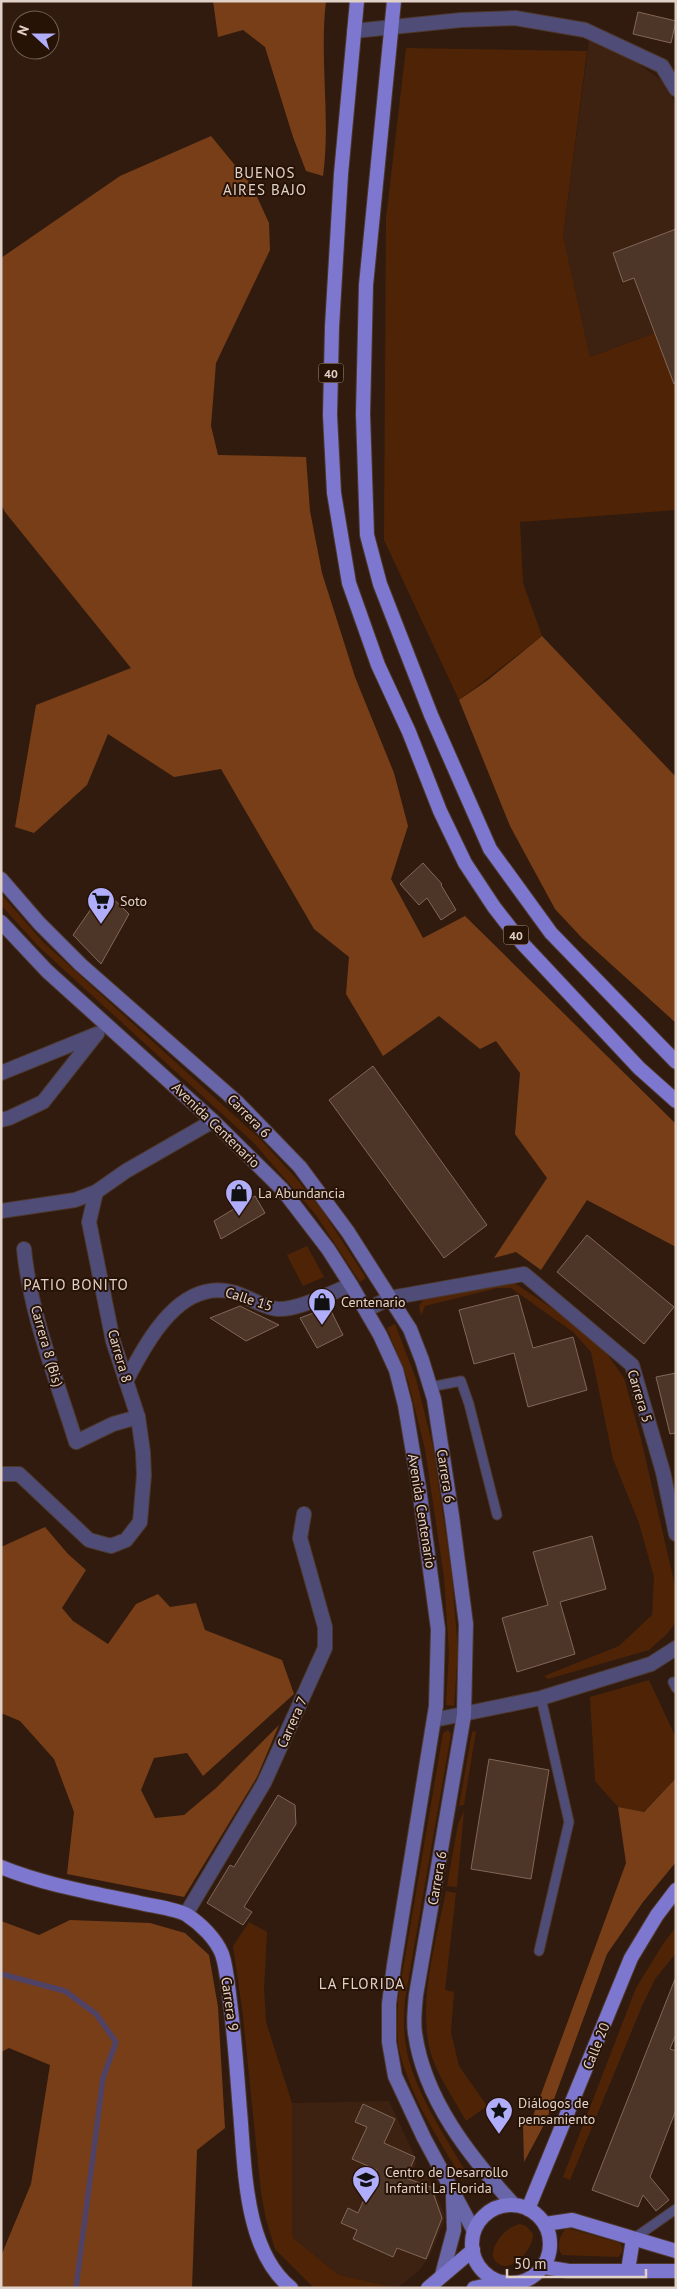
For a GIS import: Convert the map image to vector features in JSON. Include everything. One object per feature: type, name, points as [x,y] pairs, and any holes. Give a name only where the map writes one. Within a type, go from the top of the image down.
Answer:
[{"type":"main road","name":"40","points":[[357,1],[338,227],[332,327],[330,415],[334,493],[349,583],[378,665],[440,811],[465,863],[494,907],[522,943],[639,1068],[676,1100]]},
{"type":"main road","points":[[394,1],[366,285],[364,414],[367,535],[380,584],[431,715],[490,849],[551,933],[676,1062]]},
{"type":"main road","name":"Carrera 6","points":[[1,879],[39,923],[81,965],[238,1103],[300,1168],[348,1232],[410,1329],[430,1387],[452,1516],[466,1624],[464,1715],[416,1995],[414,2031],[420,2059],[443,2113],[488,2176],[514,2205]]},
{"type":"main road","name":"Avenida Centenario","points":[[1,922],[46,971],[214,1121],[282,1189],[328,1249],[351,1285],[366,1310],[396,1370],[407,1414],[430,1558],[438,1629],[434,1720],[394,1965],[389,2004],[389,2042],[395,2076],[474,2231]]},
{"type":"main road","name":"Carrera 9","points":[[1,1867],[18,1874],[63,1886],[186,1914],[211,1935],[222,1954],[234,2034],[250,2209],[267,2258],[281,2280],[291,2288]]},
{"type":"main road","name":"Calle 20","points":[[528,2209],[632,1958],[657,1914],[676,1890]]},
{"type":"main road","points":[[442,2275],[446,2267],[454,2230],[453,2191]]},
{"type":"main road","points":[[474,2288],[502,2282],[518,2283],[532,2277],[544,2266],[550,2253],[550,2238],[545,2224],[538,2215],[528,2209],[514,2205],[502,2206],[490,2211],[474,2231],[473,2250],[478,2265],[488,2276],[502,2282]]},
{"type":"main road","points":[[545,2224],[572,2220],[676,2251]]},
{"type":"main road","points":[[628,2270],[633,2239]]},
{"type":"main road","points":[[428,2288],[473,2250]]},
{"type":"main road","points":[[544,2266],[569,2271],[676,2271]]},
{"type":"street","points":[[354,30],[461,20],[515,18],[585,30],[662,66],[676,89]]},
{"type":"street","points":[[1,1120],[43,1102],[106,1024]]},
{"type":"street","points":[[1,1074],[95,1036]]},
{"type":"street","points":[[1,1211],[75,1200],[96,1192],[126,1171],[214,1121]]},
{"type":"street","name":"Carrera 8","points":[[1,1474],[19,1474],[89,1540],[111,1546],[126,1540],[140,1522],[144,1475],[138,1417],[113,1340],[89,1222],[96,1192]]},
{"type":"street","name":"Carrera 8 (Bis)","points":[[24,1249],[26,1268],[35,1305],[76,1442],[113,1424],[138,1417]]},
{"type":"street","name":"Carrera 5","points":[[390,1298],[524,1274],[632,1365],[663,1472],[676,1534]]},
{"type":"street","name":"Calle 15","points":[[126,1380],[145,1346],[168,1316],[184,1301],[200,1292],[214,1289],[233,1292],[278,1309],[297,1306],[351,1285]]},
{"type":"street","points":[[366,1310],[390,1298]]},
{"type":"street","name":"Carrera 7","points":[[186,1914],[264,1783],[325,1648],[325,1627],[300,1538],[304,1514]]},
{"type":"street","points":[[434,1720],[541,1698],[651,1664],[676,1648]]},
{"type":"lane","points":[[430,1387],[461,1381],[469,1404],[497,1515]]},
{"type":"lane","points":[[539,1951],[569,1822],[541,1698]]},
{"type":"lane","points":[[633,2239],[676,2209]]},
{"type":"shaded area","points":[[213,1],[326,1],[324,45],[326,132],[323,176],[306,171],[293,137],[265,47],[243,30],[218,37]]},
{"type":"shaded area","points":[[589,41],[620,51],[665,83],[676,106],[676,388],[655,333],[590,357],[563,236]]},
{"type":"shaded area","points":[[406,48],[587,51],[563,236],[590,357],[655,333],[676,389],[676,510],[520,522],[523,583],[542,636],[459,700],[384,540],[386,218]]},
{"type":"shaded area","points":[[211,136],[252,186],[269,223],[270,250],[216,363],[211,426],[218,455],[306,457],[310,511],[322,573],[355,677],[394,773],[408,826],[391,879],[423,938],[465,916],[676,1124],[676,1247],[587,1200],[541,1270],[516,1252],[494,1258],[547,1178],[515,1134],[520,1073],[496,1041],[480,1049],[439,1016],[383,1056],[346,994],[349,957],[314,929],[221,769],[174,777],[108,734],[87,785],[34,833],[15,827],[36,705],[131,668],[5,512],[1,504],[1,258],[120,176]]},
{"type":"shaded area","points":[[542,636],[676,777],[676,1023],[582,938],[555,909],[510,826],[459,700],[488,680]]},
{"type":"shaded area","points":[[1,894],[43,942],[259,1138],[322,1210],[366,1278],[360,1282],[316,1215],[254,1143],[39,947],[1,905]]},
{"type":"shaded area","points":[[307,1246],[324,1277],[303,1286],[287,1255]]},
{"type":"shaded area","points":[[499,1282],[516,1284],[586,1331],[605,1351],[624,1378],[641,1439],[676,1590],[676,1622],[666,1635],[649,1650],[548,1679],[544,1676],[619,1646],[652,1615],[654,1577],[639,1523],[613,1459],[591,1352],[573,1332],[511,1288],[498,1288],[425,1306],[421,1316],[419,1306],[423,1300]]},
{"type":"shaded area","points":[[395,1324],[416,1379],[433,1447],[452,1576],[458,1652],[454,1706],[446,1705],[449,1652],[444,1577],[425,1449],[408,1381],[387,1328]]},
{"type":"shaded area","points":[[45,1527],[68,1554],[86,1570],[62,1608],[73,1621],[108,1644],[136,1604],[158,1594],[170,1607],[196,1603],[205,1630],[282,1660],[294,1694],[203,1776],[187,1753],[154,1758],[141,1790],[155,1818],[184,1815],[216,1788],[279,1725],[257,1777],[184,1897],[67,1874],[74,1812],[54,1759],[20,1721],[1,1713],[1,1547]]},
{"type":"shaded area","points":[[649,1680],[676,1738],[676,1778],[643,1812],[618,1807],[595,1781],[590,1697]]},
{"type":"shaded area","points":[[448,1730],[451,1734],[405,1999],[404,2028],[406,2046],[415,2079],[432,2113],[469,2177],[463,2180],[417,2100],[404,2067],[399,2049],[397,2030],[398,1999],[443,1733]]},
{"type":"shaded area","points":[[476,1731],[464,1805],[459,1806],[472,1732]]},
{"type":"shaded area","points":[[676,1778],[676,1862],[643,1902],[607,1954],[546,2121],[524,2162],[523,2124],[533,2116],[626,1863],[618,1807],[644,1812]]},
{"type":"shaded area","points":[[464,1811],[457,1887],[447,1886],[458,1824]]},
{"type":"shaded area","points":[[446,1891],[456,1893],[445,1990],[454,1992],[451,2032],[459,2066],[487,2106],[466,2121],[435,2065],[428,2038],[426,2017],[429,1974]]},
{"type":"shaded area","points":[[70,1920],[150,1923],[185,1933],[209,1955],[218,2007],[225,2128],[197,2150],[192,2288],[1,2288],[1,2256],[31,2184],[50,2065],[9,2048],[1,2052],[1,1921],[39,1935]]},
{"type":"shaded area","points":[[249,1922],[267,1932],[264,1989],[266,2022],[292,2103],[292,2237],[339,2275],[397,2288],[314,2288],[275,2249],[261,2193],[243,2016],[233,1946]]},
{"type":"shaded area","points":[[676,1927],[676,1953],[655,1979],[642,2006],[570,2180],[563,2177],[636,1988],[663,1944]]},
{"type":"shaded area","name":"Centro de Desarrollo Infantil La Florida","points":[[389,2101],[415,2157],[416,2164],[413,2173],[421,2178],[426,2175],[431,2182],[444,2213],[444,2222],[430,2255],[419,2271],[397,2288],[339,2275],[292,2237],[292,2103]]},
{"type":"shaded area","points":[[520,2224],[526,2226],[533,2234],[529,2248],[518,2261],[511,2265],[504,2266],[498,2264],[493,2257],[497,2241],[510,2228]]},
{"type":"shaded area","points":[[567,2228],[620,2243],[622,2247],[621,2253],[618,2257],[562,2255],[559,2249],[559,2241]]},
{"type":"building","points":[[638,12],[676,21],[671,43],[633,34]]},
{"type":"building","points":[[676,229],[676,384],[674,384],[634,278],[623,282],[613,253]]},
{"type":"building","points":[[423,863],[442,884],[456,910],[441,920],[427,898],[419,905],[400,884]]},
{"type":"building","name":"Soto","points":[[104,890],[129,914],[101,964],[73,935]]},
{"type":"building","points":[[373,1066],[487,1225],[444,1258],[329,1100]]},
{"type":"building","name":"La Abundancia","points":[[255,1196],[265,1213],[221,1239],[214,1221]]},
{"type":"building","points":[[587,1235],[674,1307],[644,1344],[557,1272]]},
{"type":"building","points":[[518,1295],[533,1348],[573,1337],[587,1390],[528,1407],[514,1353],[474,1364],[459,1310]]},
{"type":"building","points":[[240,1306],[279,1325],[246,1341],[210,1318]]},
{"type":"building","name":"Centenario","points":[[329,1307],[343,1335],[317,1348],[300,1318]]},
{"type":"building","points":[[676,1373],[676,1433],[670,1434],[656,1377]]},
{"type":"building","points":[[592,1536],[606,1589],[560,1602],[575,1654],[517,1672],[502,1618],[548,1605],[533,1552]]},
{"type":"building","points":[[489,1759],[549,1770],[531,1879],[471,1869]]},
{"type":"building","points":[[278,1795],[295,1805],[296,1824],[244,1907],[252,1912],[243,1925],[207,1903],[230,1865],[234,1867]]},
{"type":"building","points":[[675,1979],[676,2034],[670,2049],[676,2051],[676,2110],[650,2177],[669,2200],[656,2211],[643,2195],[638,2207],[592,2190]]},
{"type":"building","points":[[363,2104],[395,2119],[384,2143],[415,2157],[406,2178],[431,2187],[442,2218],[426,2259],[397,2248],[393,2257],[353,2239],[357,2230],[341,2223],[348,2208],[358,2213],[377,2170],[352,2159],[367,2127],[355,2122]]},
{"type":"waterway","points":[[1,1974],[65,1991],[96,2014],[116,2042],[103,2078],[76,2288]]},
{"type":"place","name":"Soto","points":[[101,925]]},
{"type":"place","name":"La Abundancia","points":[[239,1217]]},
{"type":"place","name":"Centenario","points":[[322,1326]]},
{"type":"place","name":"Diálogos de pensamiento","points":[[499,2135]]},
{"type":"place","name":"Centro de Desarrollo Infantil La Florida","points":[[366,2204]]},
{"type":"district","name":"BUENOS AIRES BAJO","points":[[265,180]]},
{"type":"district","name":"PATIO BONITO","points":[[76,1284]]},
{"type":"district","name":"LA FLORIDA","points":[[362,1983]]}]
